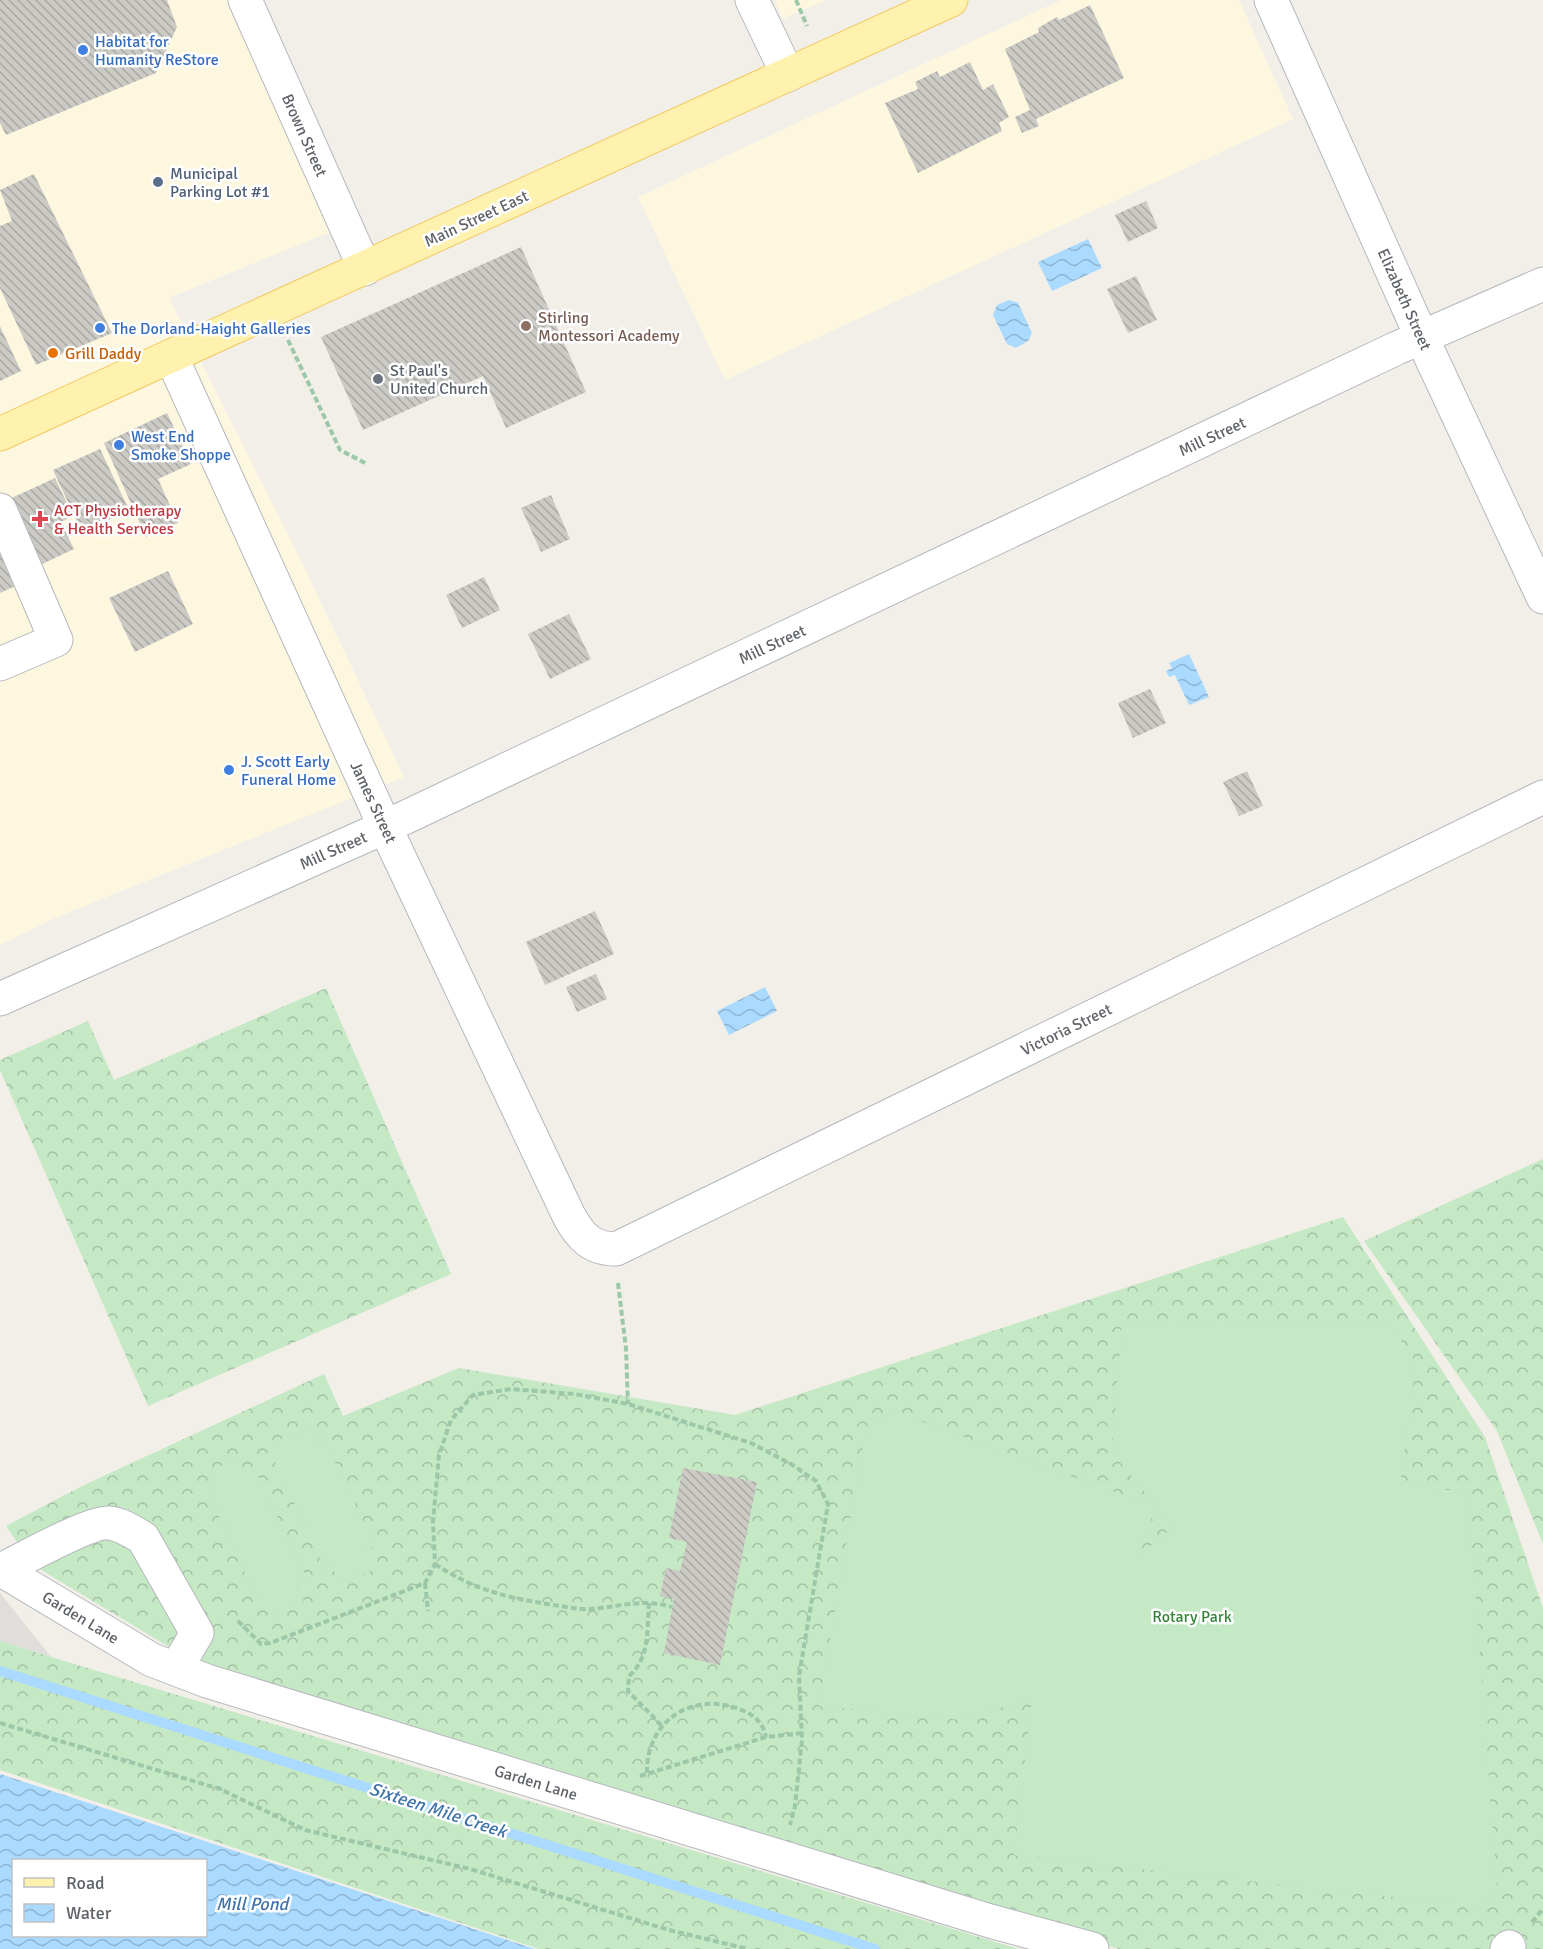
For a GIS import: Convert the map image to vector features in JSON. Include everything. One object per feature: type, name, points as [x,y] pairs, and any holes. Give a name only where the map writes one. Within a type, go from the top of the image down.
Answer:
[{"type":"main road","name":"Main Street East","points":[[0,435],[951,0]]},
{"type":"street","name":"Brown Street","points":[[245,0],[365,269]]},
{"type":"street","points":[[752,0],[788,75]]},
{"type":"street","name":"Elizabeth Street","points":[[1271,0],[1422,338],[1543,597]]},
{"type":"street","name":"Mill Street","points":[[0,999],[385,827],[1422,338],[1543,284]]},
{"type":"street","name":"James Street","points":[[171,356],[385,827],[569,1216],[578,1233],[589,1242]]},
{"type":"street","points":[[0,510],[56,640],[0,664]]},
{"type":"street","name":"Victoria Street","points":[[589,1242],[602,1249],[616,1249],[1543,797]]},
{"type":"street","points":[[1,1569],[86,1529],[108,1522],[132,1531],[143,1538],[197,1634],[176,1670]]},
{"type":"street","name":"Garden Lane","points":[[1,1569],[152,1660],[176,1670],[251,1695],[1092,1949]]},
{"type":"path","points":[[796,0],[807,26]]},
{"type":"path","points":[[285,334],[340,450],[367,465]]},
{"type":"path","points":[[617,1277],[626,1349],[628,1404]]},
{"type":"path","points":[[428,1611],[425,1583],[435,1564],[433,1522],[439,1455],[450,1420],[473,1395],[511,1389],[575,1394],[628,1404],[751,1443],[791,1464],[816,1481],[828,1504],[799,1676],[802,1733],[795,1806],[782,1856]]},
{"type":"path","points":[[435,1564],[468,1583],[504,1597],[587,1610],[630,1602],[672,1607]]},
{"type":"path","points":[[238,1621],[261,1644],[270,1643],[425,1583]]},
{"type":"path","points":[[650,1603],[645,1651],[640,1667],[629,1676],[628,1691],[663,1727]]},
{"type":"path","points":[[647,1773],[651,1744],[675,1714],[692,1705],[711,1702],[749,1712],[764,1726],[766,1737]]},
{"type":"path","points":[[0,1723],[220,1789],[305,1830],[470,1869],[669,1930],[748,1949]]},
{"type":"path","points":[[640,1776],[766,1737],[802,1733]]},
{"type":"shaded area","points":[[0,0],[260,0],[352,223],[169,298],[307,573],[404,777],[55,918],[0,945]]},
{"type":"shaded area","points":[[775,0],[826,0],[782,19]]},
{"type":"shaded area","points":[[1061,0],[1239,0],[1293,119],[725,380],[638,197]]},
{"type":"shaded area","points":[[0,1593],[51,1657],[0,1641]]},
{"type":"green space","points":[[326,988],[451,1274],[148,1406],[0,1070],[0,1060],[88,1021],[114,1080]]},
{"type":"green space","points":[[1543,1159],[1543,1544],[1497,1431],[1364,1241]]},
{"type":"green space","name":"Rotary Park","points":[[1343,1217],[1485,1437],[1543,1608],[1543,1949],[1119,1949],[572,1775],[184,1656],[33,1565],[6,1526],[82,1486],[324,1374],[343,1416],[459,1368],[735,1415]]},
{"type":"green space","points":[[1122,1322],[1392,1327],[1416,1362],[1400,1485],[1468,1492],[1497,1890],[1482,1907],[1014,1855],[1032,1698],[961,1720],[819,1706],[865,1432],[890,1410],[1155,1507],[1140,1554],[1174,1527],[1112,1453]]},
{"type":"green space","points":[[309,1428],[314,1441],[323,1437],[375,1546],[363,1551],[371,1571],[339,1584],[332,1566],[325,1569],[274,1460],[282,1456],[276,1441]]},
{"type":"green space","points":[[237,1458],[246,1476],[256,1472],[307,1579],[296,1584],[304,1601],[274,1614],[265,1596],[257,1599],[208,1492],[214,1489],[206,1474]]},
{"type":"green space","points":[[0,1641],[1019,1949],[539,1949],[0,1770]]},
{"type":"water","points":[[1088,239],[1102,268],[1052,291],[1038,262]]},
{"type":"water","points":[[1009,300],[1018,303],[1032,333],[1028,341],[1016,348],[1007,344],[993,315],[997,305]]},
{"type":"water","points":[[1189,654],[1209,697],[1189,705],[1175,675],[1169,677],[1166,671],[1172,668],[1169,663]]},
{"type":"water","points":[[765,987],[777,1011],[729,1035],[717,1011]]},
{"type":"water","name":"Mill Pond","points":[[0,1774],[535,1949],[0,1949]]},
{"type":"building","name":"Habitat for Humanity ReStore","points":[[0,0],[167,0],[177,27],[156,73],[6,135],[0,123]]},
{"type":"building","points":[[1090,5],[1124,78],[1036,119],[1039,126],[1022,133],[1015,117],[1030,110],[1005,49],[1039,32],[1038,28],[1057,17],[1059,20]]},
{"type":"building","points":[[970,62],[983,90],[993,84],[1009,117],[999,123],[1002,131],[918,173],[885,103],[918,89],[915,82],[937,71],[940,77]]},
{"type":"building","points":[[34,174],[112,333],[36,365],[0,288],[0,226],[12,221],[0,190]]},
{"type":"building","points":[[1146,201],[1158,228],[1128,242],[1115,215]]},
{"type":"building","points":[[521,247],[586,392],[506,428],[483,376],[363,430],[321,337]]},
{"type":"building","points":[[1136,276],[1157,320],[1128,333],[1107,289]]},
{"type":"building","points":[[0,326],[21,371],[0,381]]},
{"type":"building","points":[[167,413],[191,464],[158,479],[178,523],[146,537],[104,443]]},
{"type":"building","points":[[100,449],[129,510],[86,531],[82,522],[78,524],[53,470]]},
{"type":"building","name":"ACT Physiotherapy & Health Services","points":[[55,478],[73,516],[61,522],[74,549],[36,567],[5,501]]},
{"type":"building","points":[[551,495],[570,539],[541,552],[521,508]]},
{"type":"building","points":[[0,528],[24,582],[0,593]]},
{"type":"building","points":[[168,571],[193,624],[135,652],[109,598]]},
{"type":"building","points":[[484,577],[500,610],[462,628],[446,595]]},
{"type":"building","points":[[569,614],[591,659],[550,679],[528,634]]},
{"type":"building","points":[[1150,689],[1166,723],[1133,738],[1118,703]]},
{"type":"building","points":[[1247,771],[1263,806],[1239,816],[1223,782]]},
{"type":"building","points":[[595,911],[614,954],[545,985],[526,942]]},
{"type":"building","points":[[596,974],[607,999],[577,1012],[566,987]]},
{"type":"building","points":[[683,1468],[757,1482],[720,1665],[664,1653],[674,1599],[660,1596],[666,1568],[680,1571],[687,1542],[669,1538]]},
{"type":"waterway","name":"Sixteen Mile Creek","points":[[0,1671],[875,1949]]},
{"type":"place","name":"Habitat for Humanity ReStore","points":[[83,50]]},
{"type":"place","name":"Municipal Parking Lot #1","points":[[158,182]]},
{"type":"place","name":"Stirling Montessori Academy","points":[[526,326]]},
{"type":"place","name":"The Dorland-Haight Galleries","points":[[100,328]]},
{"type":"place","name":"Grill Daddy","points":[[53,353]]},
{"type":"place","name":"St Paul's United Church","points":[[378,379]]},
{"type":"place","name":"West End Smoke Shoppe","points":[[119,445]]},
{"type":"place","name":"ACT Physiotherapy & Health Services","points":[[40,519]]},
{"type":"place","name":"J. Scott Early Funeral Home","points":[[229,770]]}]
